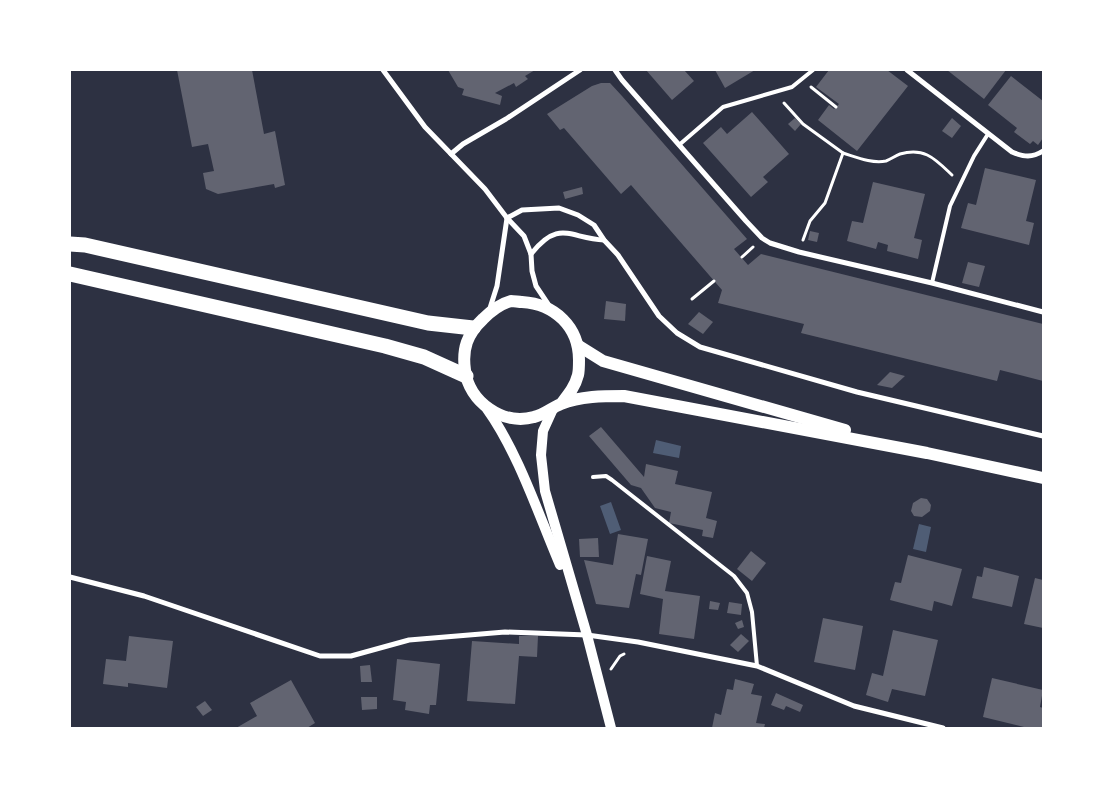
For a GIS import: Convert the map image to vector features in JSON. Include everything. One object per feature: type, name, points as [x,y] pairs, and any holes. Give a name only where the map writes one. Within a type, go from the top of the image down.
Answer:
[{"type":"highway","points":[[70,238],[78,244],[428,323],[474,328]]},
{"type":"highway","points":[[70,274],[376,344],[424,357],[466,376]]},
{"type":"main road","points":[[580,612],[518,466],[500,429],[474,394],[466,376],[464,346],[474,328],[499,306],[512,301],[534,303],[554,311],[570,327],[579,346],[579,374],[572,390],[557,407],[543,431],[540,455],[550,509],[587,634],[612,728]]},
{"type":"main road","points":[[579,346],[603,361],[927,453]]},
{"type":"main road","points":[[484,405],[496,413],[514,420],[533,418],[557,407],[587,398],[624,396],[927,453],[1043,478]]},
{"type":"street","points":[[384,70],[425,127],[485,189],[507,218],[524,236],[531,254],[532,271],[536,286],[554,311]]},
{"type":"street","points":[[451,154],[463,144],[506,119],[580,70]]},
{"type":"street","points":[[615,70],[762,238],[770,243],[799,252],[932,283],[1043,312]]},
{"type":"street","points":[[908,70],[1012,152],[1024,157],[1037,155],[1043,151]]},
{"type":"street","points":[[507,218],[522,210],[559,208],[578,215],[594,225],[604,240],[618,255],[660,316],[677,333],[700,347],[856,392],[1043,436]]},
{"type":"street","points":[[488,314],[498,286],[507,218]]},
{"type":"street","points":[[531,254],[538,244],[560,232],[574,233],[586,239],[604,240]]},
{"type":"street","points":[[70,577],[144,596],[320,656],[351,656],[408,640],[505,632],[587,634],[638,642],[757,666],[854,706],[943,728]]},
{"type":"lane","points":[[679,144],[723,107],[792,87],[813,70]]},
{"type":"lane","points":[[932,283],[950,206],[961,180],[988,134]]},
{"type":"lane","points":[[593,477],[606,476],[612,480],[734,576],[747,593],[752,612],[757,666]]},
{"type":"path","points":[[802,80],[836,107]]},
{"type":"path","points":[[776,92],[803,124],[843,153],[877,161],[885,161],[900,154],[926,153],[961,180]]},
{"type":"path","points":[[799,252],[810,221],[825,203],[843,153]]},
{"type":"path","points":[[692,299],[714,281]]},
{"type":"path","points":[[597,673],[612,669],[620,656],[629,651],[638,642]]},
{"type":"water","points":[[656,440],[681,446],[679,458],[653,453]]},
{"type":"water","points":[[611,502],[621,530],[610,534],[600,506]]},
{"type":"water","points":[[919,524],[931,527],[926,552],[913,549]]},
{"type":"building","points":[[177,70],[252,70],[264,134],[275,131],[285,185],[275,188],[274,184],[218,194],[206,189],[203,173],[214,171],[208,144],[192,147]]},
{"type":"building","points":[[448,70],[535,70],[525,76],[528,79],[516,87],[514,83],[495,93],[502,96],[500,105],[462,95],[464,89],[458,87]]},
{"type":"building","points":[[646,70],[684,70],[694,81],[672,100]]},
{"type":"building","points":[[715,70],[755,70],[725,88]]},
{"type":"building","points":[[829,70],[887,70],[908,86],[857,151],[818,120],[829,105],[834,109],[839,104],[816,87]]},
{"type":"building","points":[[947,70],[1006,70],[984,99]]},
{"type":"building","points":[[1011,76],[1043,101],[1043,138],[1038,145],[1033,141],[1030,144],[1014,132],[1017,128],[988,105]]},
{"type":"building","points":[[610,83],[747,239],[734,249],[748,265],[761,254],[1043,324],[1043,381],[1000,370],[997,381],[801,333],[804,324],[718,303],[722,290],[631,185],[621,194],[564,128],[560,130],[547,114],[592,86]]},
{"type":"building","points":[[752,112],[789,154],[763,177],[768,182],[751,197],[703,143],[721,127],[727,134]]},
{"type":"building","points":[[795,118],[801,124],[795,131],[788,124]]},
{"type":"building","points":[[952,118],[961,126],[952,138],[942,131]]},
{"type":"building","points":[[985,168],[1036,180],[1026,221],[1034,223],[1029,245],[961,228],[968,203],[976,205]]},
{"type":"building","points":[[873,182],[925,194],[914,238],[922,240],[918,259],[887,251],[888,245],[878,242],[876,249],[847,241],[852,221],[863,223]]},
{"type":"building","points":[[582,187],[583,194],[565,199],[563,192]]},
{"type":"building","points":[[810,231],[819,233],[817,242],[808,240]]},
{"type":"building","points":[[968,262],[985,266],[979,287],[962,283]]},
{"type":"building","points":[[606,301],[626,304],[625,321],[604,319]]},
{"type":"building","points":[[699,312],[713,322],[703,334],[688,324]]},
{"type":"building","points":[[890,372],[905,376],[892,388],[877,385]]},
{"type":"building","points":[[601,427],[644,477],[646,464],[678,471],[675,484],[712,492],[706,518],[717,521],[713,538],[702,536],[703,530],[669,523],[671,512],[655,508],[641,488],[631,485],[589,436]]},
{"type":"building","points":[[921,498],[927,499],[931,505],[930,511],[922,517],[914,516],[911,511],[913,503]]},
{"type":"building","points":[[618,534],[648,539],[641,575],[636,574],[629,608],[596,604],[584,560],[613,565]]},
{"type":"building","points":[[598,538],[599,557],[580,557],[579,539]]},
{"type":"building","points":[[751,551],[766,563],[752,581],[737,569]]},
{"type":"building","points":[[908,555],[962,569],[952,606],[934,601],[932,611],[890,600],[895,582],[901,583]]},
{"type":"building","points":[[647,556],[671,561],[665,591],[700,596],[694,639],[659,634],[663,599],[640,594]]},
{"type":"building","points":[[984,567],[1019,576],[1012,607],[972,598],[977,576],[982,577]]},
{"type":"building","points":[[1035,578],[1043,580],[1043,628],[1024,624]]},
{"type":"building","points":[[710,601],[720,603],[718,610],[709,609]]},
{"type":"building","points":[[729,602],[742,604],[741,615],[727,613]]},
{"type":"building","points":[[823,618],[863,626],[855,670],[814,662]]},
{"type":"building","points":[[742,620],[744,627],[738,629],[735,623]]},
{"type":"building","points":[[893,630],[938,640],[925,696],[892,689],[888,702],[866,695],[872,673],[883,676]]},
{"type":"building","points":[[741,634],[749,641],[738,652],[730,645]]},
{"type":"building","points":[[129,636],[173,641],[167,688],[128,683],[128,687],[103,684],[106,659],[126,661]]},
{"type":"building","points":[[519,636],[538,636],[537,657],[519,656],[515,704],[467,701],[472,641],[519,644]]},
{"type":"building","points":[[397,659],[440,664],[436,705],[430,705],[429,714],[405,710],[406,702],[393,700]]},
{"type":"building","points":[[370,665],[372,682],[361,682],[360,666]]},
{"type":"building","points":[[992,678],[1043,690],[1040,707],[1043,708],[1043,728],[1028,728],[983,717]]},
{"type":"building","points":[[735,679],[754,684],[751,694],[762,696],[756,723],[765,724],[764,728],[712,728],[715,713],[721,715],[727,689],[733,690]]},
{"type":"building","points":[[291,680],[315,723],[307,728],[236,728],[257,716],[250,703]]},
{"type":"building","points":[[776,693],[803,705],[800,712],[786,706],[784,710],[771,705]]},
{"type":"building","points":[[361,697],[377,697],[377,709],[362,710]]},
{"type":"building","points":[[205,701],[212,710],[203,716],[196,707]]}]
